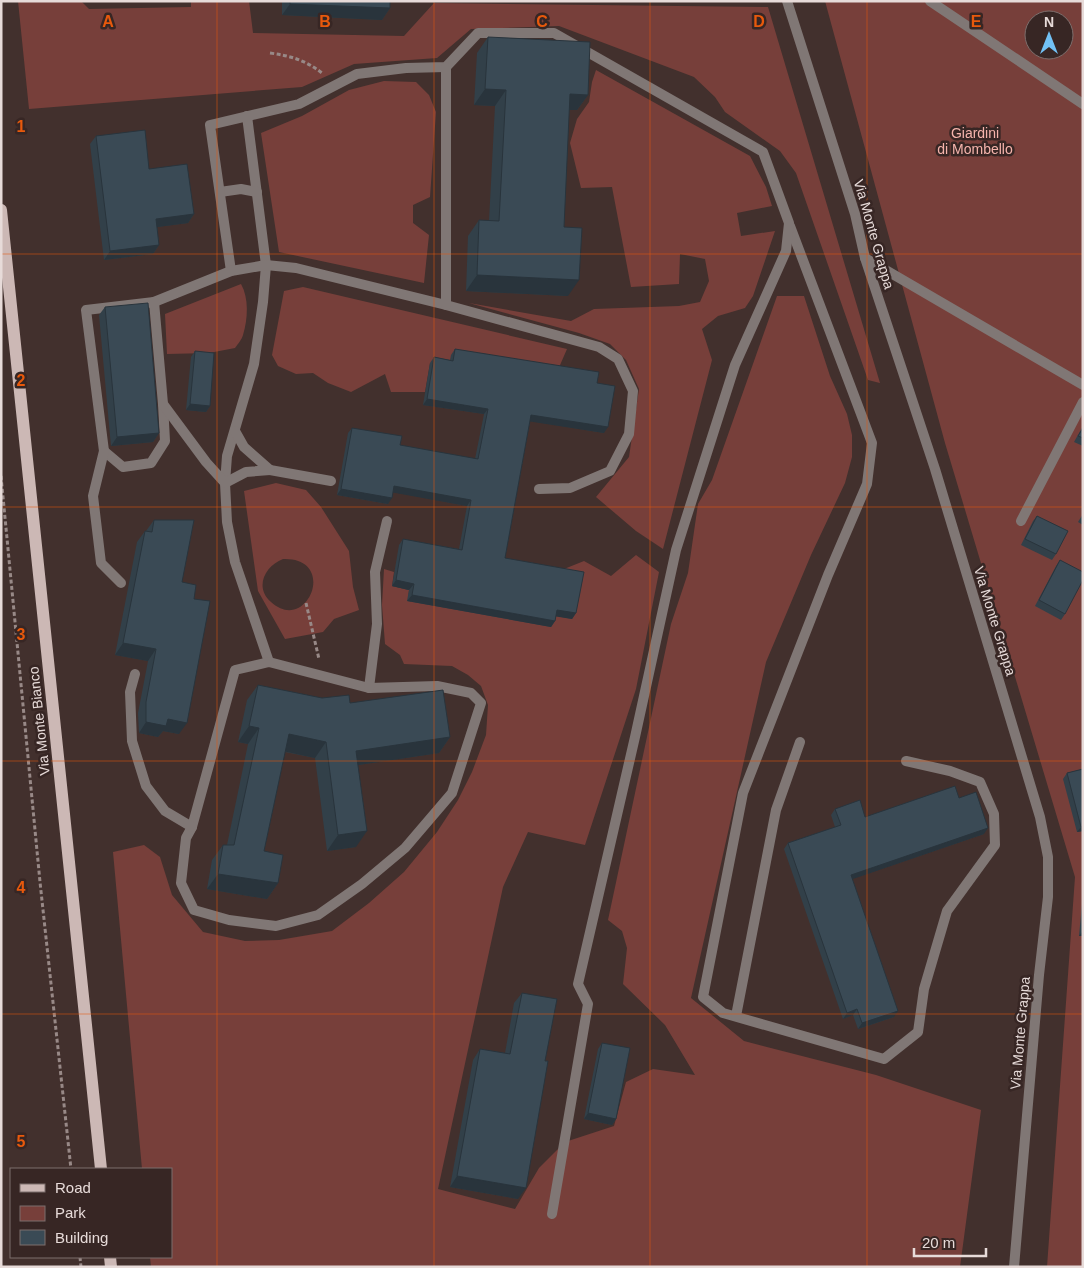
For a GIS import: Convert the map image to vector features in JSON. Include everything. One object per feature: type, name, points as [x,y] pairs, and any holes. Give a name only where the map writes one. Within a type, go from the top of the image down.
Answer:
[{"type":"main road","name":"Via Monte Bianco","points":[[1,210],[101,1168]]},
{"type":"street","name":"Via Monte Grappa","points":[[787,1],[855,214],[865,258],[941,488],[1037,808],[1048,857],[1048,896],[1039,975],[1014,1267]]},
{"type":"street","points":[[930,1],[1083,104]]},
{"type":"street","points":[[446,305],[446,67],[478,33],[554,33],[763,152],[872,443],[867,484],[828,576],[743,793],[703,997],[723,1013],[884,1059],[918,1032],[924,989],[947,911],[995,844],[994,814],[980,782],[950,771],[906,761]]},
{"type":"street","points":[[231,271],[210,125],[299,104],[357,74],[406,68],[446,67]]},
{"type":"street","points":[[247,116],[266,265],[254,364],[227,456],[225,484],[227,522],[235,562],[269,662]]},
{"type":"street","points":[[220,192],[241,189],[257,192]]},
{"type":"street","points":[[552,1214],[588,1004],[578,984],[676,550],[735,365],[786,251],[789,223]]},
{"type":"street","points":[[865,258],[1083,385]]},
{"type":"street","points":[[121,583],[101,563],[93,496],[104,451],[86,310],[154,302],[231,271],[266,265],[296,268],[446,305],[599,347],[618,359],[633,391],[630,434],[610,471],[570,488],[539,489]]},
{"type":"street","points":[[104,451],[123,467],[151,463],[165,441],[164,404],[154,302]]},
{"type":"street","points":[[1021,521],[1083,402]]},
{"type":"street","points":[[164,404],[206,462],[225,484]]},
{"type":"street","points":[[235,432],[244,447],[270,470]]},
{"type":"street","points":[[225,484],[246,472],[270,470],[331,481]]},
{"type":"street","points":[[369,688],[377,624],[375,572],[387,521]]},
{"type":"street","points":[[269,662],[322,676],[369,688],[437,686],[471,693],[480,703],[452,793],[405,848],[362,884],[318,915],[276,926],[229,920],[194,910],[181,883],[186,838],[192,827],[234,670],[269,662]]},
{"type":"street","points":[[135,674],[130,692],[132,741],[146,786],[165,811],[192,827]]},
{"type":"street","points":[[736,1016],[776,810],[800,742]]},
{"type":"path","points":[[270,54],[290,56],[311,64],[335,85]]},
{"type":"path","points":[[1,476],[39,872],[71,1168]]},
{"type":"path","points":[[306,603],[322,676]]},
{"type":"green space","points":[[18,1],[81,1],[89,9],[191,7],[191,1],[249,1],[253,33],[404,36],[434,3],[768,7],[880,383],[868,380],[796,173],[780,151],[725,112],[715,97],[694,77],[559,26],[471,29],[437,58],[354,64],[302,87],[29,109]]},
{"type":"green space","name":"Giardini di Mombello","points":[[825,1],[1083,1],[1083,1267],[1047,1267],[1075,877],[945,443]]},
{"type":"green space","points":[[596,70],[750,156],[766,187],[772,206],[737,213],[741,236],[775,231],[753,296],[745,308],[718,316],[702,329],[712,360],[663,549],[636,531],[596,497],[629,457],[639,389],[626,360],[610,344],[579,333],[469,303],[571,321],[594,309],[679,306],[700,302],[709,281],[705,259],[680,254],[679,284],[631,287],[612,187],[581,188],[570,143],[577,119],[589,102]]},
{"type":"green space","points":[[384,81],[416,82],[429,95],[436,112],[430,197],[413,205],[413,223],[429,235],[424,283],[279,252],[261,133],[302,116],[349,90]]},
{"type":"green space","points":[[241,284],[244,290],[247,316],[242,337],[235,348],[209,353],[167,354],[165,314]]},
{"type":"green space","points":[[303,287],[567,349],[557,372],[449,367],[430,363],[425,392],[391,392],[385,374],[351,392],[328,383],[313,373],[296,374],[278,366],[272,355],[284,291]]},
{"type":"green space","points":[[777,296],[804,296],[830,376],[847,414],[852,435],[852,457],[845,483],[811,555],[766,662],[691,998],[744,1041],[876,1075],[981,1110],[960,1267],[151,1267],[150,1258],[172,1258],[172,1168],[142,1168],[113,852],[144,845],[160,857],[172,895],[203,932],[245,941],[279,940],[332,931],[369,903],[404,872],[437,832],[458,800],[472,772],[486,735],[488,705],[481,686],[468,675],[452,666],[404,664],[400,655],[385,644],[382,605],[384,569],[394,572],[392,586],[409,590],[408,600],[554,573],[584,561],[611,576],[636,555],[659,572],[636,689],[585,845],[528,832],[503,887],[438,1189],[515,1209],[539,1168],[565,1142],[614,1126],[626,1082],[653,1069],[695,1075],[665,1025],[623,984],[627,948],[622,931],[608,920],[671,624],[688,573],[698,504],[712,480]]},
{"type":"green space","points":[[276,483],[306,490],[321,507],[349,551],[353,587],[359,610],[334,619],[323,632],[285,639],[258,591],[244,491]],"holes":[[[283,559],[300,562],[310,570],[313,580],[312,592],[305,602],[296,609],[284,610],[271,602],[266,596],[263,590],[264,578],[271,567]]]},
{"type":"building","points":[[290,1],[390,1],[390,8],[290,4]]},
{"type":"building","points":[[488,37],[590,42],[588,95],[570,94],[564,227],[582,228],[579,280],[477,275],[479,220],[499,221],[506,90],[485,89]]},
{"type":"building","points":[[145,130],[149,169],[187,164],[194,214],[156,219],[159,245],[110,251],[96,136]]},
{"type":"building","points":[[148,303],[159,433],[117,437],[105,307]]},
{"type":"building","points":[[455,349],[599,372],[597,383],[615,386],[608,427],[531,415],[505,558],[584,572],[576,613],[557,610],[555,621],[412,595],[414,584],[396,580],[403,539],[462,550],[471,500],[394,486],[392,498],[341,489],[352,428],[402,436],[400,445],[478,459],[488,409],[427,399],[434,357],[453,361]]},
{"type":"building","points":[[195,351],[214,353],[210,406],[190,404]]},
{"type":"building","points":[[1083,428],[1083,438],[1078,436]]},
{"type":"building","points":[[1037,516],[1068,531],[1056,554],[1025,539]]},
{"type":"building","points":[[154,520],[194,520],[182,582],[196,585],[194,599],[210,601],[187,723],[168,719],[166,726],[146,722],[146,702],[156,649],[123,643],[145,531],[152,532]]},
{"type":"building","points":[[1060,560],[1083,572],[1083,580],[1065,614],[1039,600]]},
{"type":"building","points":[[258,685],[322,698],[349,695],[350,703],[443,690],[450,737],[356,751],[367,831],[338,835],[326,742],[289,734],[264,851],[283,855],[278,883],[218,874],[223,845],[234,845],[259,728],[249,726]]},
{"type":"building","points":[[1083,769],[1083,826],[1081,827],[1067,773]]},
{"type":"building","points":[[955,786],[959,798],[976,792],[988,828],[851,875],[898,1011],[862,1023],[857,1009],[847,1013],[788,843],[841,825],[835,809],[860,800],[865,817]]},
{"type":"building","points":[[522,993],[557,999],[545,1061],[548,1061],[526,1188],[457,1176],[480,1049],[510,1054]]},
{"type":"building","points":[[602,1043],[630,1048],[616,1119],[588,1113]]}]
